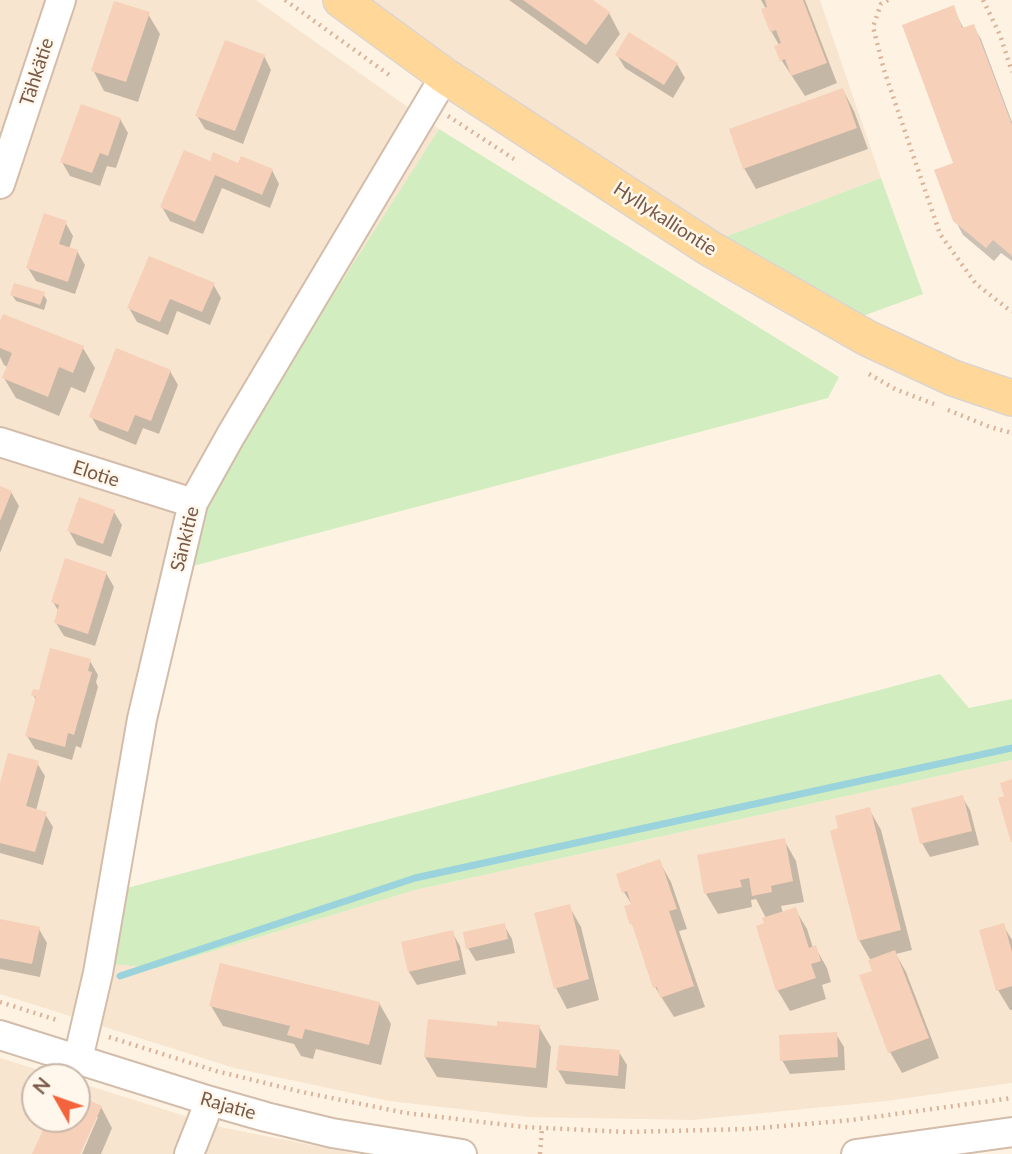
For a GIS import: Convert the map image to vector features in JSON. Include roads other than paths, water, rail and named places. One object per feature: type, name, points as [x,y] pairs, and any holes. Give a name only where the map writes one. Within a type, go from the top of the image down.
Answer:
[{"type":"main road","name":"Hyllykalliontie","points":[[341,0],[445,76],[733,262],[867,338],[953,378],[1012,398]]},
{"type":"street","name":"Tähkätie","points":[[0,184],[61,0]]},
{"type":"street","name":"Sänkitie","points":[[78,1059],[100,959],[142,719],[193,503],[445,76]]},
{"type":"street","name":"Elotie","points":[[0,442],[193,503]]},
{"type":"street","name":"Rajatie","points":[[0,1035],[210,1101],[332,1133],[462,1154]]},
{"type":"street","points":[[189,1154],[210,1101]]},
{"type":"street","points":[[856,1154],[1012,1132]]},
{"type":"waterway","points":[[120,976],[415,878],[1012,748]]}]
